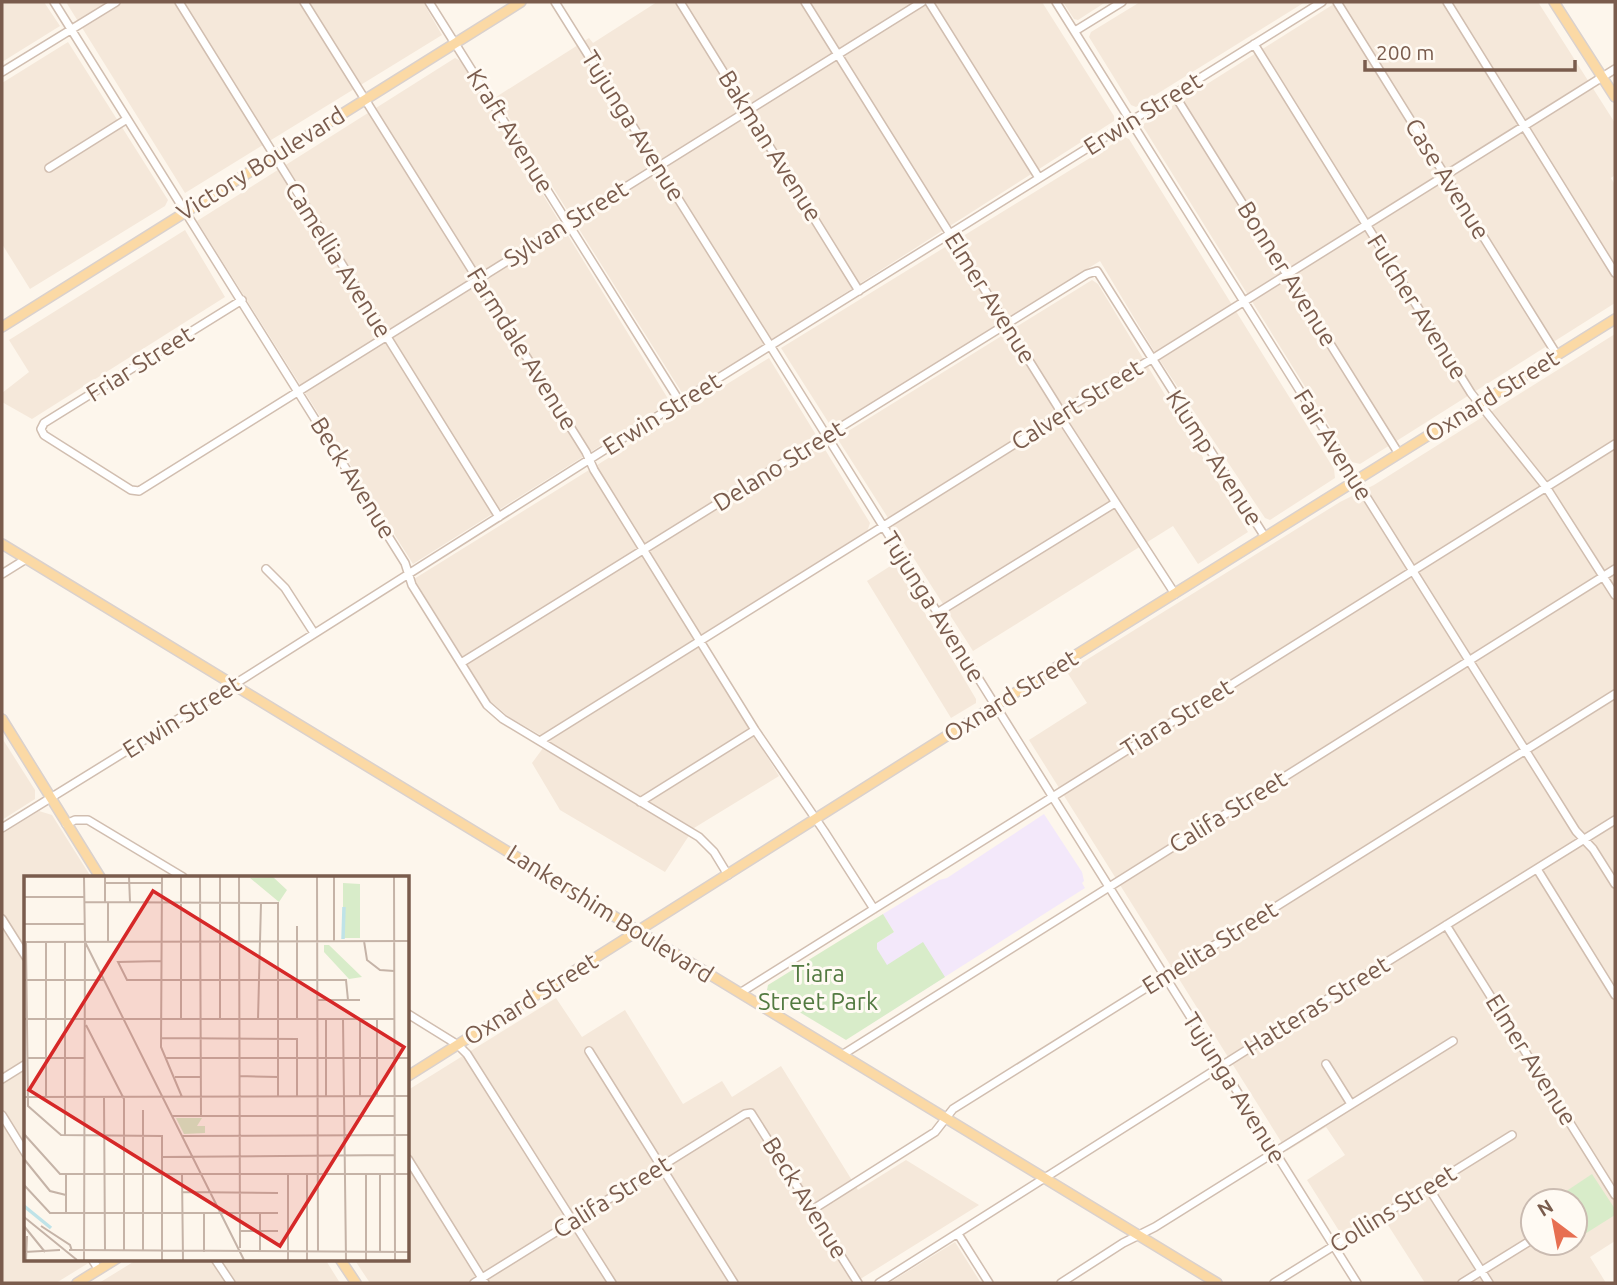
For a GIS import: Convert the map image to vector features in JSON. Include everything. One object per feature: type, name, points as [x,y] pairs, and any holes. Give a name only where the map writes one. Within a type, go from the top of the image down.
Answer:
[{"type":"main road","name":"Victory Boulevard","points":[[2,327],[521,2]]},
{"type":"main road","points":[[1555,2],[1615,97]]},
{"type":"main road","name":"Oxnard Street","points":[[410,1075],[994,706],[1615,319]]},
{"type":"main road","name":"Lankershim Boulevard","points":[[2,544],[1217,1283]]},
{"type":"main road","points":[[2,719],[99,876]]},
{"type":"main road","points":[[77,1283],[114,1260]]},
{"type":"main road","points":[[341,1260],[356,1283]]},
{"type":"street","name":"Beck Avenue","points":[[54,2],[405,563],[412,585],[487,705],[503,719],[698,838],[714,852],[728,875]]},
{"type":"street","points":[[2,72],[116,2]]},
{"type":"street","name":"Camellia Avenue","points":[[179,2],[499,517]]},
{"type":"street","name":"Farmdale Avenue","points":[[304,2],[699,641],[874,909]]},
{"type":"street","name":"Kraft Avenue","points":[[429,2],[680,402]]},
{"type":"street","name":"Tujunga Avenue","points":[[555,2],[1357,1283]]},
{"type":"street","name":"Bakman Avenue","points":[[680,2],[859,291]]},
{"type":"street","name":"Elmer Avenue","points":[[805,2],[1007,324],[1115,503],[1175,594]]},
{"type":"street","name":"Sylvan Street","points":[[139,491],[922,2]]},
{"type":"street","points":[[929,2],[1040,178]]},
{"type":"street","name":"Fair Avenue","points":[[1056,2],[1525,751],[1576,831],[1585,839],[1615,884]]},
{"type":"street","points":[[1074,31],[1122,2]]},
{"type":"street","name":"Erwin Street","points":[[2,828],[1322,2]]},
{"type":"street","name":"Case Avenue","points":[[1337,2],[1557,355]]},
{"type":"street","points":[[1447,2],[1615,273]]},
{"type":"street","name":"Fulcher Avenue","points":[[1254,44],[1479,404],[1546,487],[1615,595]]},
{"type":"street","name":"Calvert Street","points":[[540,741],[1615,69]]},
{"type":"street","name":"Bonner Avenue","points":[[1174,94],[1399,454]]},
{"type":"street","points":[[49,168],[127,119]]},
{"type":"street","name":"Delano Street","points":[[461,663],[1087,274],[1097,271]]},
{"type":"street","name":"Klump Avenue","points":[[1097,271],[1265,537]]},
{"type":"street","name":"Friar Street","points":[[139,491],[131,490],[44,435],[41,429],[44,423],[242,300]]},
{"type":"street","name":"Tiara Street","points":[[740,993],[1615,444]]},
{"type":"street","points":[[937,613],[1115,503]]},
{"type":"street","points":[[2,574],[26,559]]},
{"type":"street","points":[[266,569],[285,588],[314,633]]},
{"type":"street","name":"Califa Street","points":[[842,1055],[1615,569]]},
{"type":"street","name":"Emelita Street","points":[[812,1210],[933,1133],[953,1109],[1615,694]]},
{"type":"street","points":[[640,802],[755,730]]},
{"type":"street","points":[[66,824],[75,820],[88,820],[181,876]]},
{"type":"street","name":"Hatteras Street","points":[[879,1283],[1220,1066],[1615,820]]},
{"type":"street","points":[[1537,869],[1615,995]]},
{"type":"street","points":[[2,919],[24,954]]},
{"type":"street","name":"Elmer Avenue","points":[[1446,925],[1615,1195]]},
{"type":"street","points":[[410,1015],[458,1045],[467,1054],[612,1283]]},
{"type":"street","points":[[1061,1283],[1453,1041]]},
{"type":"street","points":[[589,1051],[734,1283]]},
{"type":"street","points":[[1326,1064],[1352,1104]]},
{"type":"street","points":[[2,1079],[24,1065]]},
{"type":"street","name":"Beck Avenue","points":[[751,1113],[858,1283]]},
{"type":"street","name":"Califa Street","points":[[474,1283],[483,1281],[745,1114],[751,1113]]},
{"type":"street","points":[[2,1115],[24,1151]]},
{"type":"street","name":"Collins Street","points":[[1274,1283],[1512,1135]]},
{"type":"street","points":[[410,1162],[483,1281]]},
{"type":"street","points":[[1428,1187],[1489,1283]]},
{"type":"street","points":[[958,1234],[989,1283]]},
{"type":"street","points":[[1462,1283],[1519,1248]]},
{"type":"street","points":[[93,1260],[99,1270]]},
{"type":"street","points":[[216,1260],[230,1283]]},
{"type":"shaded area","points":[[2,2],[44,2],[60,26],[2,62]]},
{"type":"shaded area","points":[[66,2],[423,2],[442,35],[185,193]]},
{"type":"shaded area","points":[[657,2],[1042,2],[1114,116],[1114,121],[684,396],[496,97],[589,38],[593,43]]},
{"type":"shaded area","points":[[1063,2],[1106,2],[1078,20],[1074,19]]},
{"type":"shaded area","points":[[1140,2],[1305,2],[1136,107],[1131,105],[1089,37],[1091,32]]},
{"type":"shaded area","points":[[1337,2],[1538,2],[1615,123],[1615,175],[1611,178],[1615,185],[1615,303],[1360,464],[1352,462],[1142,125]]},
{"type":"shaded area","points":[[68,42],[168,200],[165,206],[30,289],[2,244],[2,83]]},
{"type":"shaded area","points":[[455,58],[461,61],[670,402],[413,564],[197,221]]},
{"type":"shaded area","points":[[1124,137],[1129,139],[1334,469],[1335,478],[1270,520],[1265,518],[1157,356],[1100,261],[832,428],[781,348]]},
{"type":"shaded area","points":[[185,230],[225,297],[32,419],[2,402],[2,393],[29,372],[9,340]]},
{"type":"shaded area","points":[[1092,280],[1098,284],[1248,532],[1198,564],[1173,526],[973,651],[837,438]]},
{"type":"shaded area","points":[[1615,334],[1615,1241],[1590,1257],[1606,1283],[1425,1283],[1379,1211],[1341,1234],[1307,1180],[1345,1155],[1326,1127],[1287,1151],[1029,740],[1087,703],[1067,672],[1340,502],[1374,485]]},
{"type":"shaded area","points":[[769,358],[870,523],[867,532],[694,639],[779,776],[694,828],[665,872],[560,810],[532,763],[549,740],[509,717],[490,701],[414,579]]},
{"type":"shaded area","points":[[895,563],[976,699],[976,703],[951,718],[867,581]]},
{"type":"shaded area","points":[[2,738],[35,790],[35,799],[2,820]]},
{"type":"shaded area","points":[[39,811],[52,815],[90,876],[24,876],[24,1260],[93,1260],[56,1283],[2,1283],[2,834]]},
{"type":"shaded area","points":[[1044,814],[1082,872],[1085,888],[869,1025],[877,943],[894,932],[883,914],[939,880],[947,878]]},
{"type":"shaded area","points":[[556,998],[582,1037],[625,1010],[683,1104],[722,1081],[732,1097],[781,1066],[858,1190],[906,1160],[979,1205],[854,1283],[370,1283],[355,1260],[410,1260],[410,1089]]},
{"type":"shaded area","points":[[955,1242],[981,1283],[889,1283]]},
{"type":"shaded area","points":[[136,1260],[326,1260],[340,1283],[99,1283]]},
{"type":"green space","name":"Tiara Street Park","points":[[883,914],[894,932],[877,943],[877,949],[887,965],[923,942],[945,977],[846,1040],[767,990],[768,985]]},
{"type":"green space","points":[[1592,1174],[1615,1209],[1615,1215],[1589,1231],[1589,1187],[1572,1187]]}]
